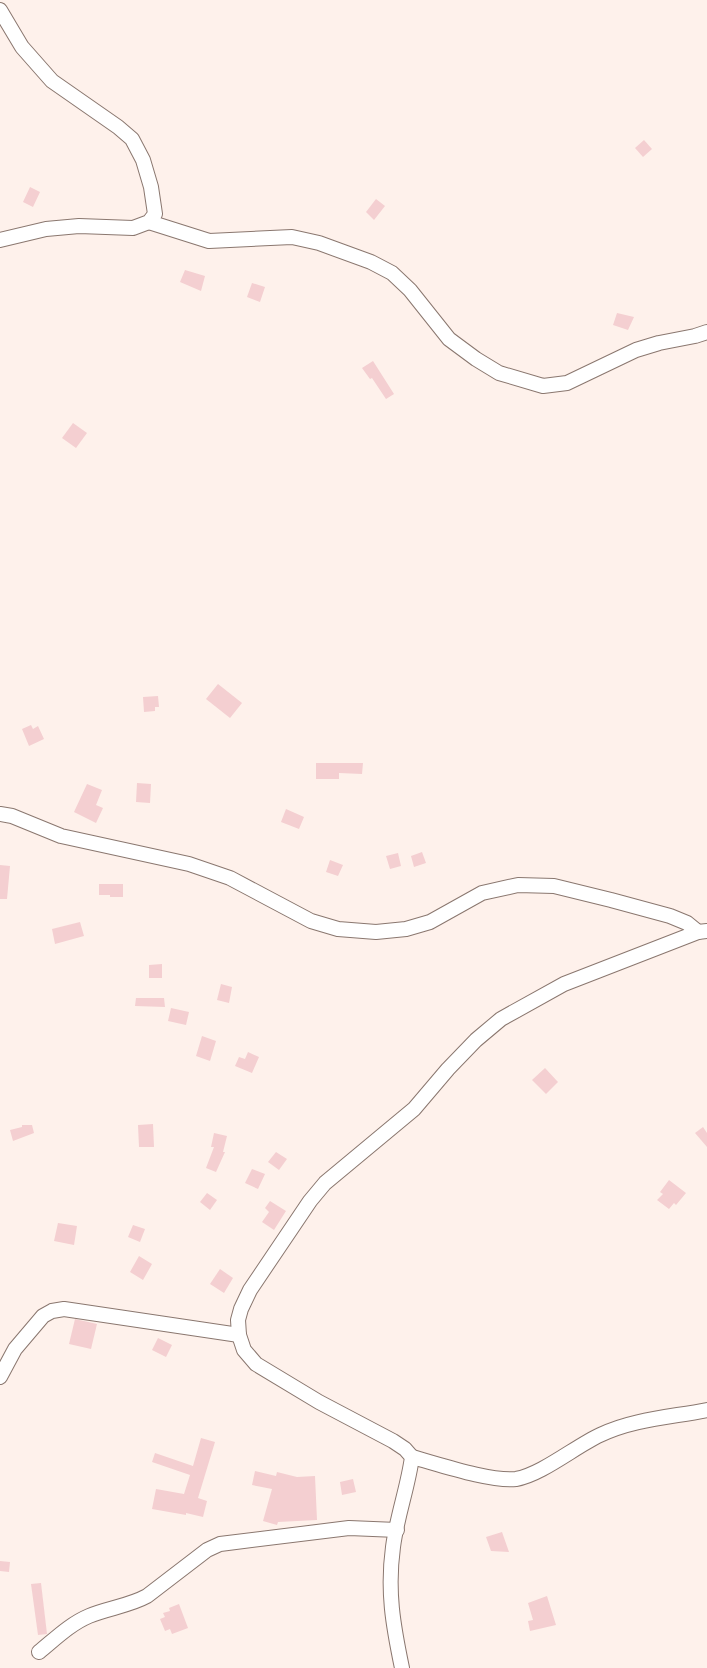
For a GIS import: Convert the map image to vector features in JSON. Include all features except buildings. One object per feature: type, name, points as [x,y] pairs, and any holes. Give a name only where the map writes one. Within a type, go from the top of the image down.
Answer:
[{"type":"street","points":[[0,10],[22,47],[52,81],[132,139],[143,160],[151,187],[155,214],[149,222],[133,228],[79,226],[46,229],[0,240]]},
{"type":"street","points":[[149,222],[209,241],[292,237],[319,243],[371,262],[392,273],[410,290],[450,339],[476,359],[499,373],[543,386],[567,384],[636,350],[707,332]]},
{"type":"street","points":[[0,814],[12,816],[61,836],[189,864],[230,878],[311,921],[338,929],[376,932],[406,929],[430,922],[482,894],[518,885],[554,886],[611,900],[670,916],[702,932]]},
{"type":"street","points":[[702,932],[564,984],[501,1019],[476,1040],[414,1109],[325,1183],[310,1201],[250,1290],[238,1320],[239,1336],[244,1350],[256,1364],[320,1402],[393,1441],[406,1449],[412,1457],[491,1477],[515,1479],[529,1475],[601,1434],[633,1423],[707,1410]]},
{"type":"street","points":[[0,1377],[15,1350],[43,1316],[52,1311],[64,1309],[239,1336]]},
{"type":"street","points":[[402,1668],[392,1620],[390,1594],[393,1546],[412,1457]]},
{"type":"street","points":[[39,1652],[75,1624],[90,1616],[148,1596],[207,1550],[220,1544],[350,1528],[397,1530]]}]
